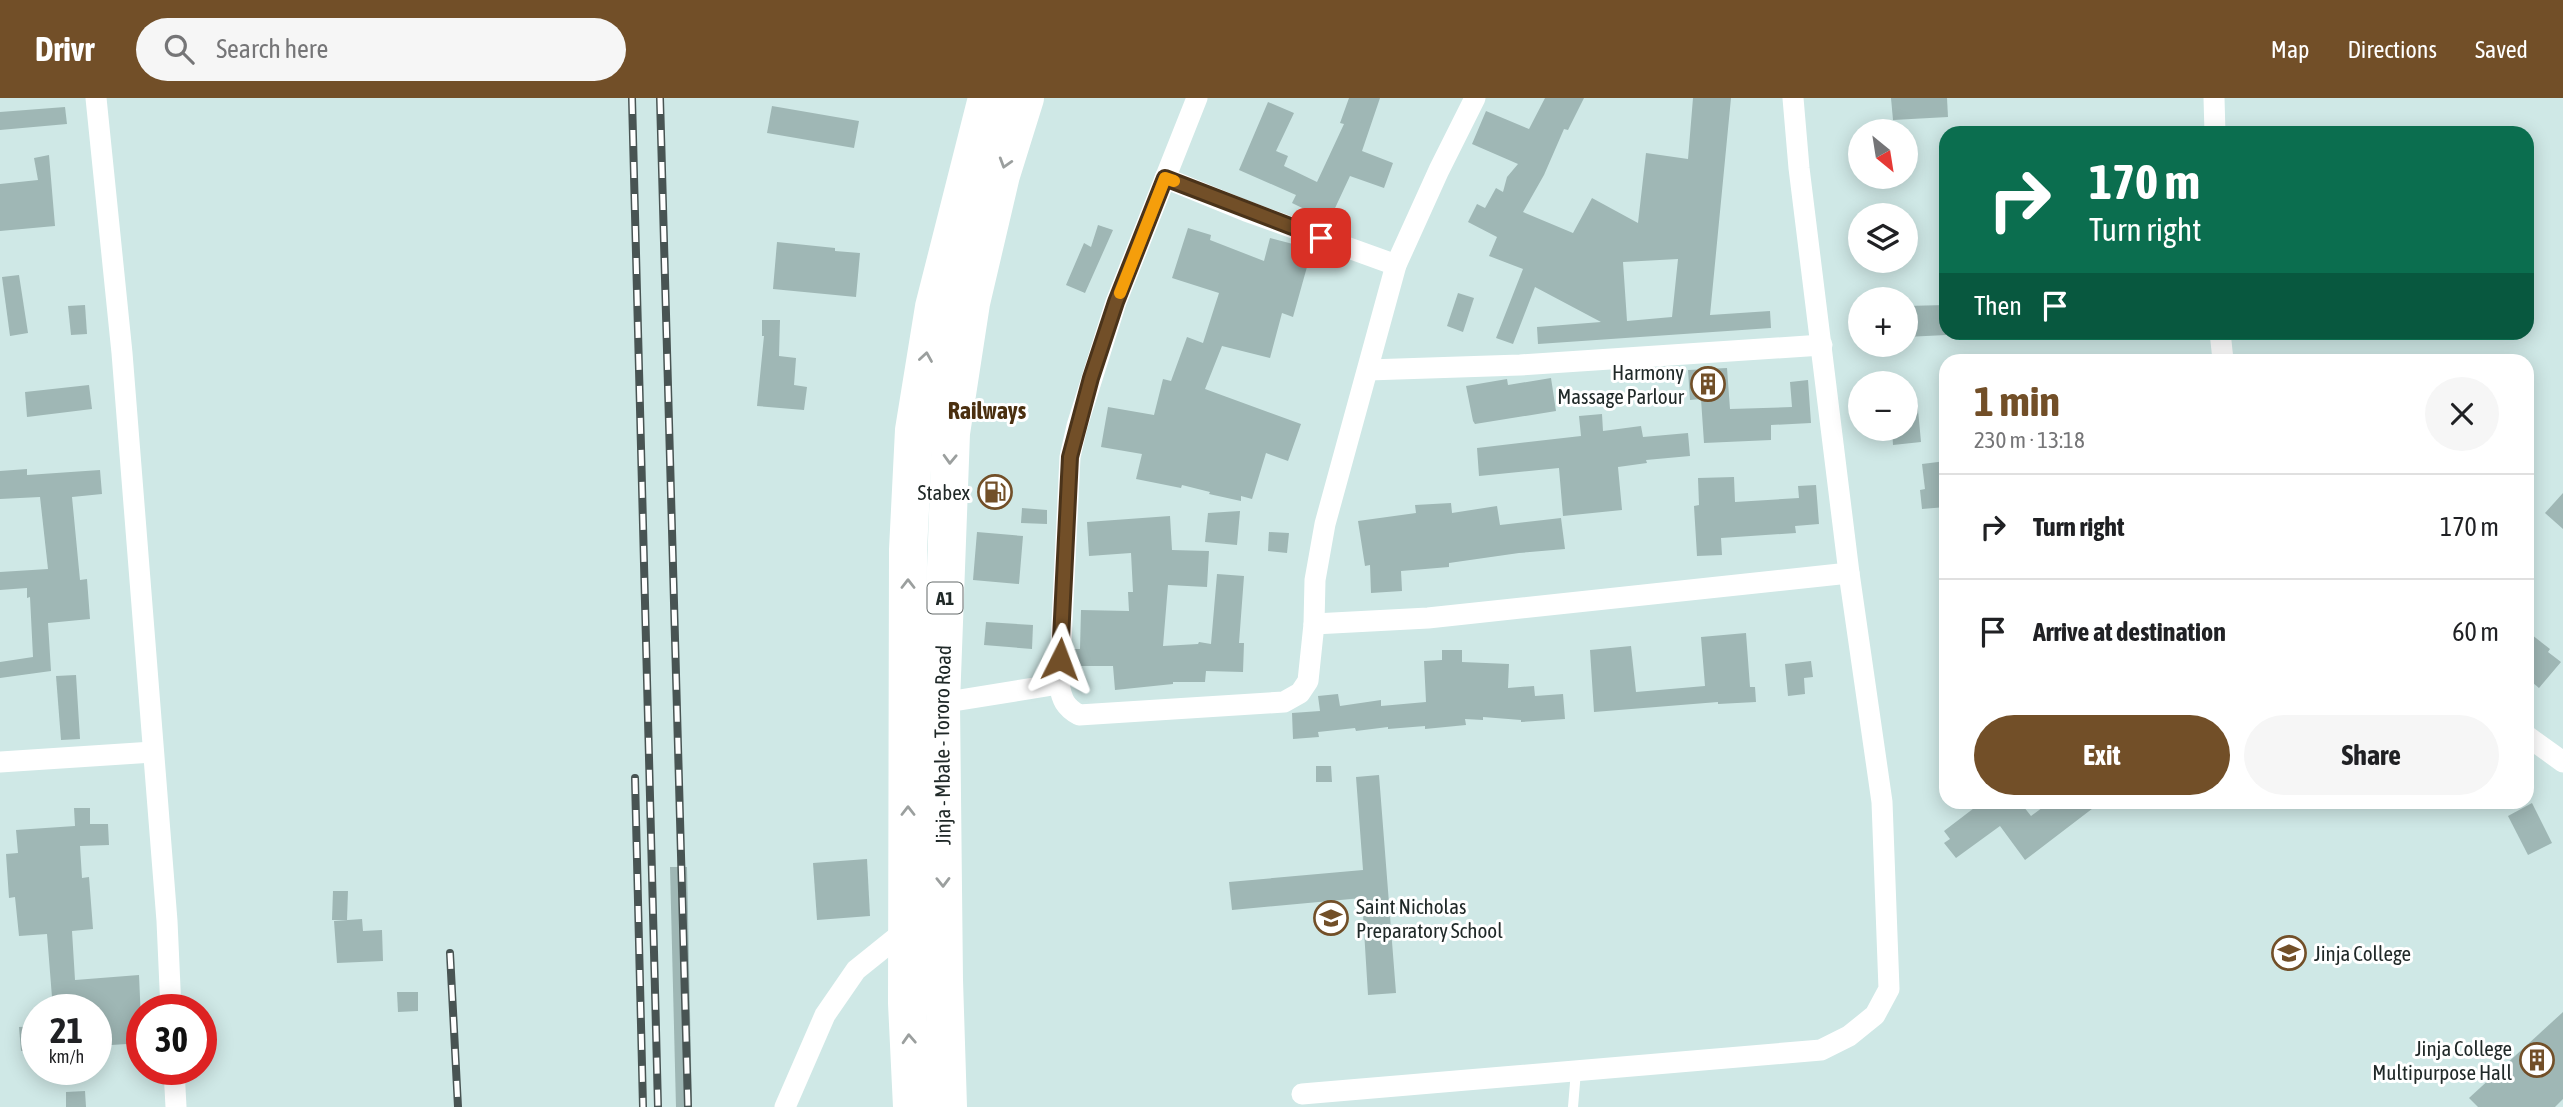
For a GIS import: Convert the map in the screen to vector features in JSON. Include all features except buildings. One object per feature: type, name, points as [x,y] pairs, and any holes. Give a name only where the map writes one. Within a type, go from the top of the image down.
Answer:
[{"type":"highway","name":"Jinja - Mbale - Tororo Road","points":[[912,1107],[907,1003],[908,550],[914,430],[934,307],[987,98]]},
{"type":"highway","name":"Jinja - Mbale - Tororo Road","points":[[948,1107],[941,703],[951,433],[971,303],[1001,175],[1025,98]]},
{"type":"street","points":[[96,98],[122,353],[167,921],[170,994]]},
{"type":"street","points":[[1197,98],[1116,302],[1091,378],[1070,457],[1059,684],[1067,708],[1079,715],[1284,702],[1300,693],[1308,681],[1315,580],[1325,524],[1395,265],[1438,170],[1475,98]]},
{"type":"street","points":[[1302,1094],[1821,1050],[1849,1036],[1875,1015],[1889,989],[1882,802],[1849,573],[1799,168],[1793,98]]},
{"type":"street","points":[[2214,98],[2215,126]]},
{"type":"street","points":[[1165,178],[1246,211],[1395,265]]},
{"type":"street","points":[[1368,370],[1520,365],[1822,345]]},
{"type":"street","points":[[1314,624],[1428,618],[1849,573]]},
{"type":"street","points":[[941,703],[1059,684]]},
{"type":"street","points":[[2534,741],[2563,762]]},
{"type":"street","points":[[0,762],[153,751]]},
{"type":"street","points":[[785,1107],[825,1014],[856,970],[907,929]]},
{"type":"street","points":[[175,1085],[176,1107]]},
{"type":"lane","points":[[1573,1107],[1576,1071]]},
{"type":"railway","points":[[632,98],[658,1107]]},
{"type":"railway","points":[[660,98],[688,1107]]},
{"type":"railway","points":[[635,778],[643,1107]]},
{"type":"railway","points":[[450,953],[458,1107]]},
{"type":"slow traffic","points":[[1120,293],[1165,178],[1174,181]]},
{"type":"place","name":"Harmony Massage Parlour","points":[[1708,384]]},
{"type":"place","name":"Stabex","points":[[995,492]]},
{"type":"place","name":"Saint Nicholas Preparatory School","points":[[1331,918]]},
{"type":"place","name":"Jinja College","points":[[2289,953]]},
{"type":"place","name":"Jinja College Multipurpose Hall","points":[[2537,1060]]},
{"type":"district","name":"Railways","points":[[987,410]]},
{"type":"route","points":[[1060,659],[1070,457],[1091,378],[1116,302],[1165,178],[1321,238]]}]
